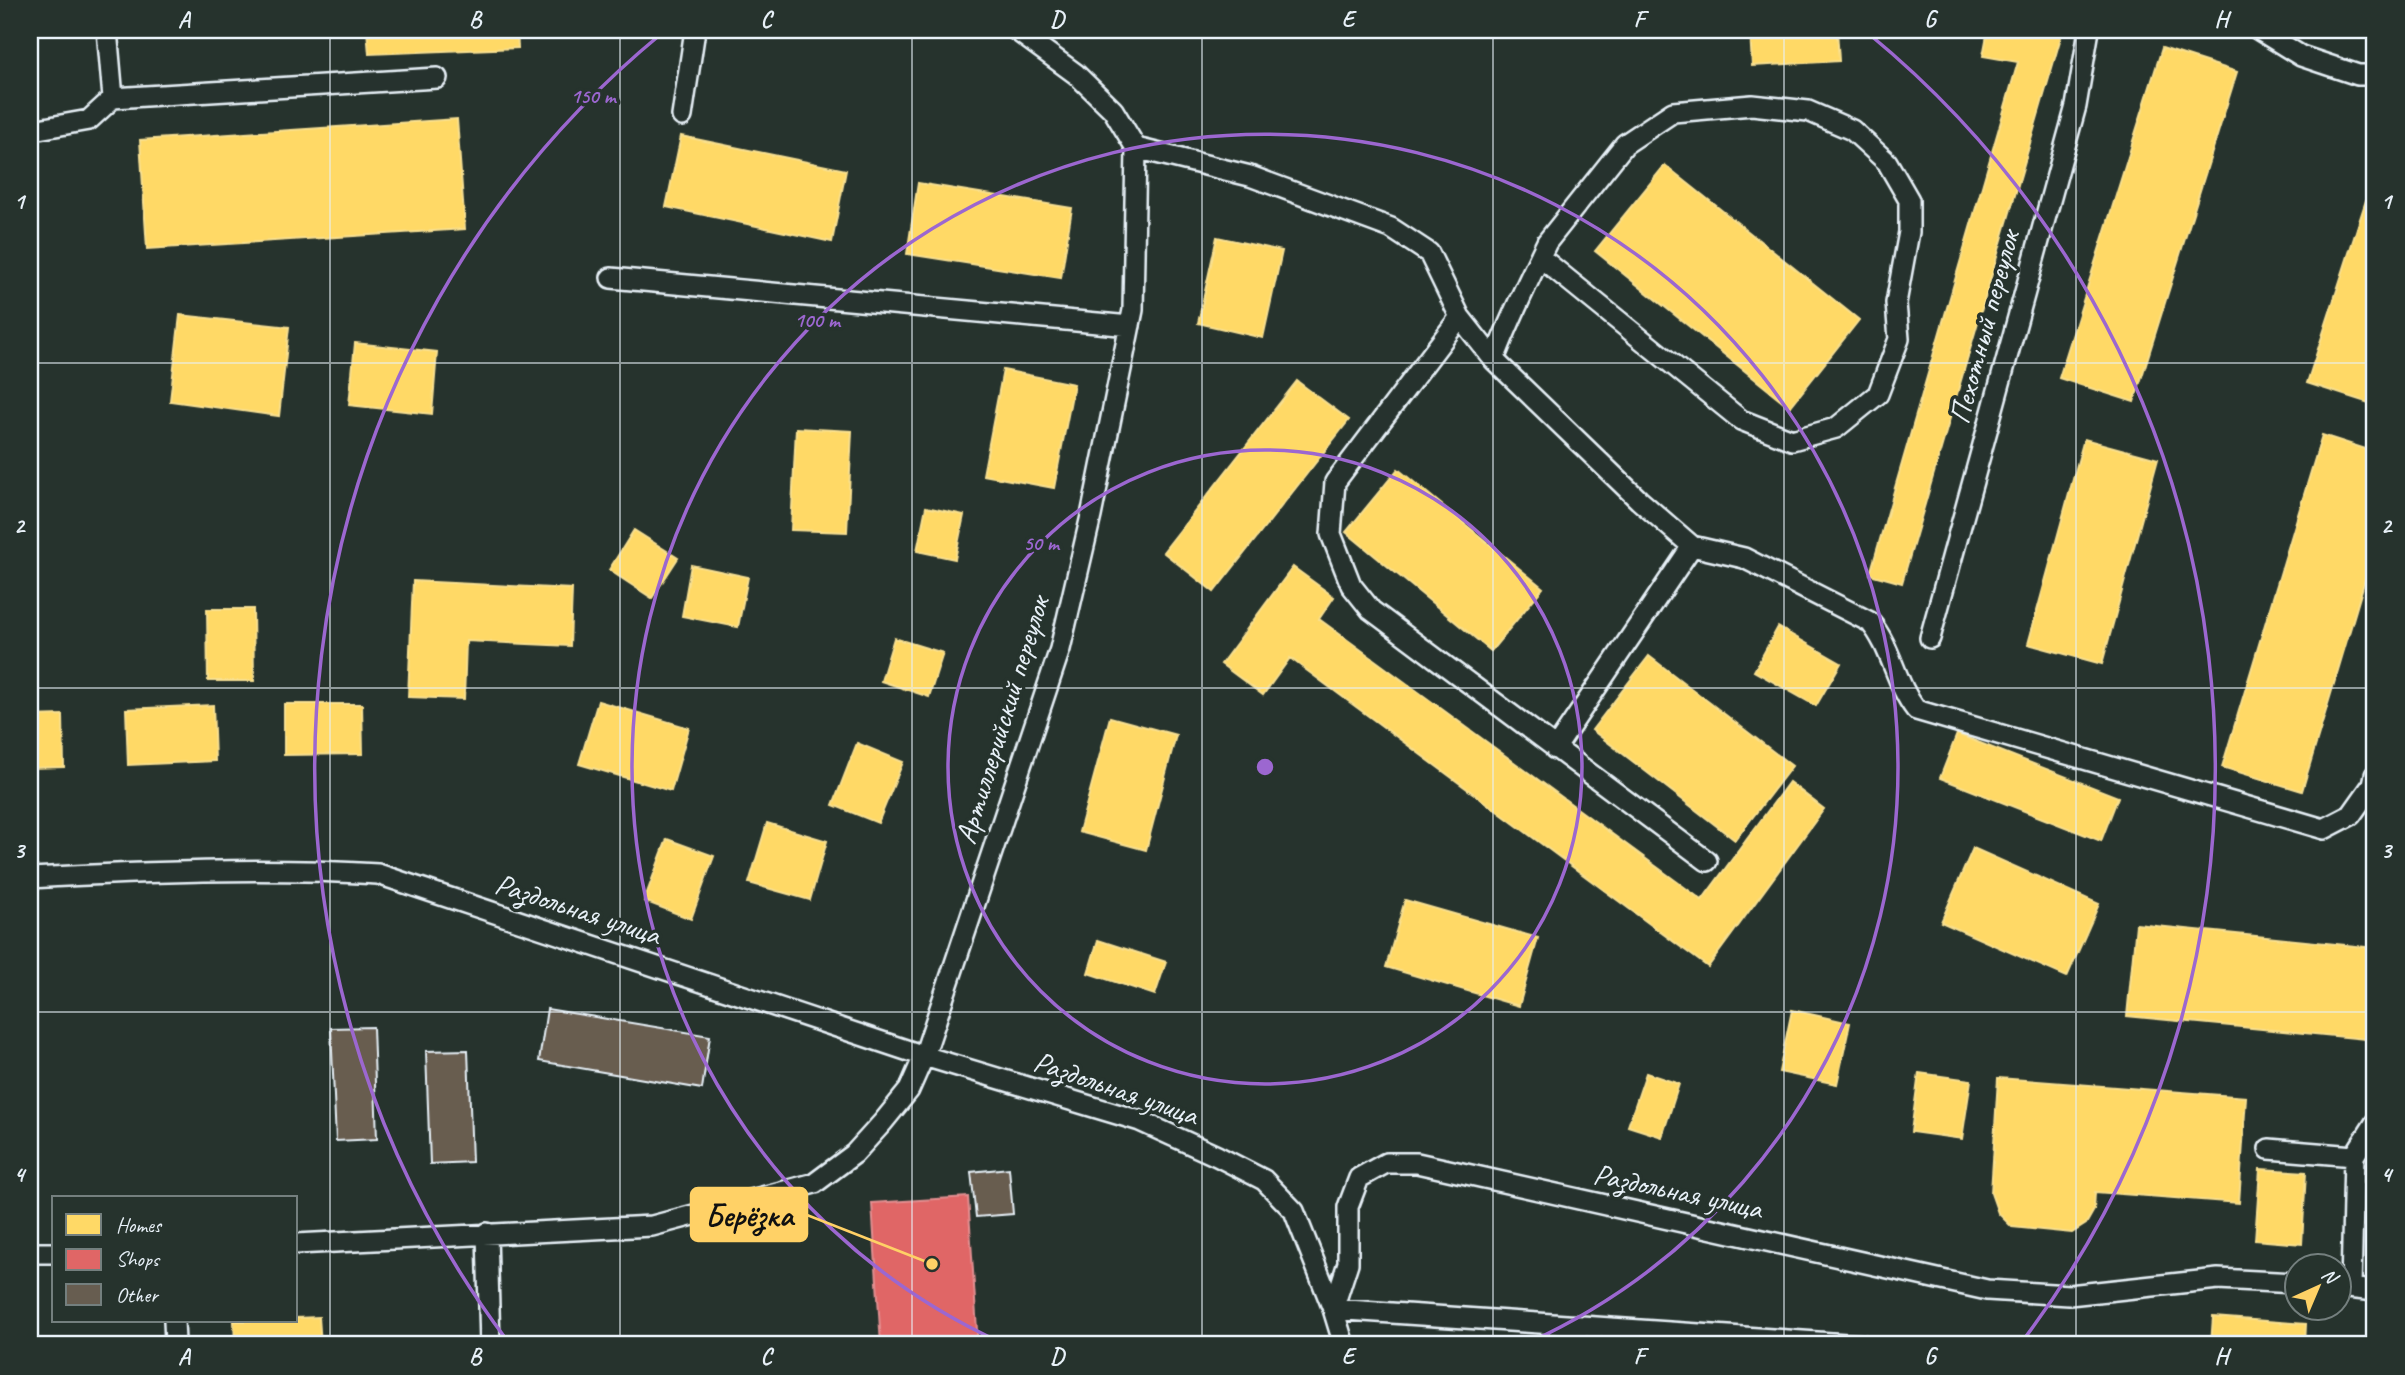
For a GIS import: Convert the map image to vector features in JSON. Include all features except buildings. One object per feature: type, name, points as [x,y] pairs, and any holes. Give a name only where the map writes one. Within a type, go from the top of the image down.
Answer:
[{"type":"lane","points":[[107,30],[113,98]]},
{"type":"lane","points":[[682,116],[695,30]]},
{"type":"lane","points":[[1016,30],[1076,74],[1113,110],[1136,148],[1250,176],[1391,228],[1429,253],[1460,317],[1494,360],[1639,500],[1692,547],[1744,558],[1870,622],[1883,637],[1904,695],[1916,710],[2324,829],[2351,815],[2373,785],[2375,775]]},
{"type":"lane","name":"Пехотный переулок","points":[[1930,638],[2076,106],[2090,30]]},
{"type":"lane","points":[[2259,30],[2301,56],[2358,75],[2375,75]]},
{"type":"lane","points":[[30,136],[33,130],[89,120],[113,98],[437,78]]},
{"type":"lane","points":[[1494,360],[1506,327],[1547,242],[1625,144],[1673,112],[1752,105],[1808,111],[1852,130],[1887,162],[1909,200],[1909,232],[1896,303],[1899,339],[1878,394],[1836,428],[1793,440],[1741,419],[1540,257]]},
{"type":"lane","name":"Артиллерийский переулок","points":[[298,1244],[652,1226],[815,1183],[854,1154],[909,1090],[923,1056],[1060,649],[1133,310],[1136,148]]},
{"type":"lane","points":[[611,278],[1130,326]]},
{"type":"lane","points":[[1460,317],[1335,482],[1331,534],[1351,585],[1371,610],[1707,861]]},
{"type":"lane","points":[[1555,749],[1692,547]]},
{"type":"lane","name":"Раздольная улица","points":[[30,878],[159,871],[331,871],[377,874],[923,1056],[1140,1121],[1264,1180],[1294,1211],[1334,1309]]},
{"type":"lane","points":[[2347,1252],[2354,1156],[2375,1123]]},
{"type":"lane","points":[[2269,1149],[2354,1156]]},
{"type":"lane","name":"Раздольная улица","points":[[1334,1309],[1348,1263],[1348,1207],[1359,1178],[1386,1163],[1417,1163],[1987,1290],[2069,1295],[2218,1279],[2282,1282]]},
{"type":"lane","points":[[487,1233],[490,1345]]},
{"type":"lane","points":[[30,1253],[52,1252]]},
{"type":"lane","points":[[2352,1289],[2375,1291]]},
{"type":"lane","points":[[1334,1309],[1344,1345]]},
{"type":"lane","points":[[1334,1309],[1358,1345]]},
{"type":"lane","points":[[1334,1309],[1862,1345]]},
{"type":"lane","points":[[174,1322],[175,1342]]},
{"type":"place","name":"Берёзка","points":[[932,1264]]}]
